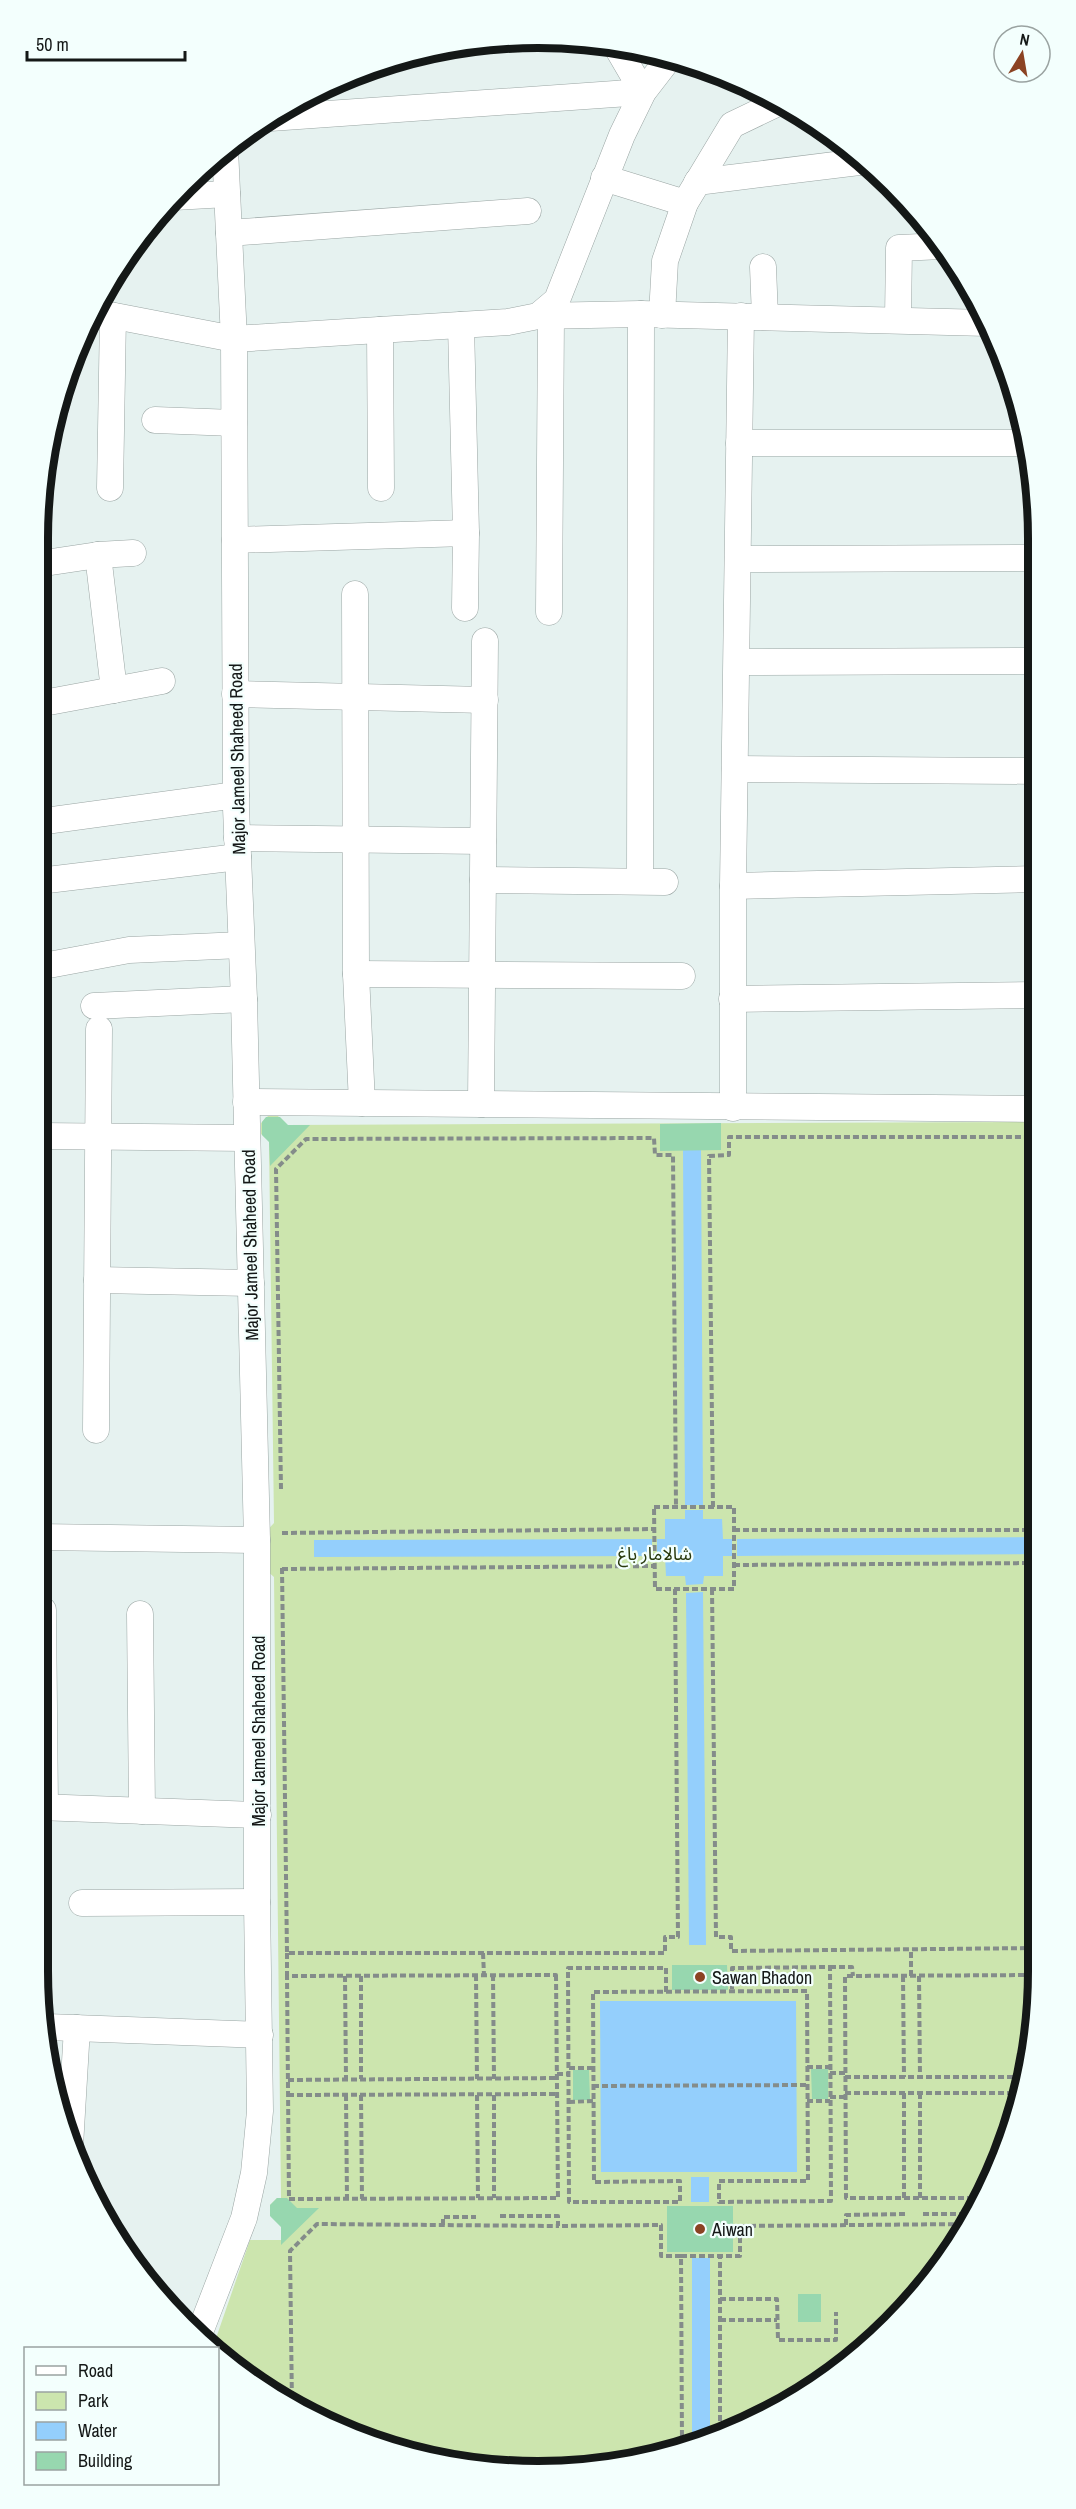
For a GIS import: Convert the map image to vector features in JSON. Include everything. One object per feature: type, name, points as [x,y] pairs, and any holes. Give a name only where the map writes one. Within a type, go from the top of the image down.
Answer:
[{"type":"street","points":[[621,55],[643,92]]},
{"type":"street","points":[[549,612],[545,315],[557,300],[604,178],[643,92],[664,65]]},
{"type":"street","points":[[289,117],[643,92]]},
{"type":"street","points":[[483,880],[652,881],[652,314],[665,261],[691,192],[732,124],[770,107]]},
{"type":"street","name":"Major Jameel Shaheed Road","points":[[202,2327],[244,2218],[254,2173],[260,2111],[258,1815],[269,1541],[250,1283],[244,999],[236,795],[234,339],[226,161]]},
{"type":"street","points":[[604,178],[691,192],[850,161]]},
{"type":"street","points":[[188,196],[227,194]]},
{"type":"street","points":[[229,233],[528,211]]},
{"type":"street","points":[[898,319],[899,248],[931,246]]},
{"type":"street","points":[[733,1108],[733,886],[740,443],[753,316],[763,267]]},
{"type":"street","points":[[110,488],[103,314],[234,339],[508,322],[545,315],[652,314],[978,323]]},
{"type":"street","points":[[461,325],[466,533],[465,608]]},
{"type":"street","points":[[380,330],[381,488]]},
{"type":"street","points":[[155,420],[234,423]]},
{"type":"street","points":[[740,443],[1019,442]]},
{"type":"street","points":[[235,540],[466,533]]},
{"type":"street","points":[[48,562],[98,555],[133,553]]},
{"type":"street","points":[[98,555],[114,690]]},
{"type":"street","points":[[738,559],[1028,558]]},
{"type":"street","points":[[355,594],[356,974],[362,1103]]},
{"type":"street","points":[[481,1104],[485,641]]},
{"type":"street","points":[[737,662],[1028,661]]},
{"type":"street","points":[[48,702],[162,681]]},
{"type":"street","points":[[236,694],[485,700]]},
{"type":"street","points":[[735,769],[1028,771]]},
{"type":"street","points":[[48,821],[236,795]]},
{"type":"street","points":[[48,879],[237,847],[356,839],[483,841]]},
{"type":"street","points":[[733,886],[1028,879]]},
{"type":"street","points":[[48,965],[129,950],[241,945]]},
{"type":"street","points":[[356,974],[682,976]]},
{"type":"street","points":[[732,999],[1028,995]]},
{"type":"street","points":[[96,1430],[97,1017],[244,999]]},
{"type":"street","points":[[246,1102],[1028,1109]]},
{"type":"street","points":[[48,1136],[247,1138]]},
{"type":"street","points":[[97,1280],[250,1283]]},
{"type":"street","points":[[48,1538],[269,1541]]},
{"type":"street","points":[[140,1614],[142,1811]]},
{"type":"street","points":[[48,1807],[258,1815]]},
{"type":"street","points":[[82,1902],[257,1902]]},
{"type":"street","points":[[51,2027],[260,2035]]},
{"type":"street","points":[[72,2120],[77,2028]]},
{"type":"path","points":[[713,1507],[709,1156],[729,1155],[729,1137],[1028,1137]]},
{"type":"path","points":[[281,1497],[276,1169],[306,1139],[654,1138],[655,1155],[673,1155],[676,1507]]},
{"type":"path","points":[[654,1507],[676,1507],[734,1507],[734,1589],[655,1589],[654,1507]]},
{"type":"path","points":[[269,1541],[282,1533],[654,1529]]},
{"type":"path","points":[[734,1530],[1028,1530]]},
{"type":"path","points":[[282,1560],[289,2199],[558,2198],[556,1975],[287,1976]]},
{"type":"path","points":[[734,1565],[1028,1563]]},
{"type":"path","points":[[282,1569],[655,1566]]},
{"type":"path","points":[[287,1953],[665,1953],[665,1937],[678,1937],[675,1589]]},
{"type":"path","points":[[712,1589],[716,1937],[731,1937],[731,1951],[1028,1948]]},
{"type":"path","points":[[911,1949],[911,1976]]},
{"type":"path","points":[[483,1953],[484,1975]]},
{"type":"path","points":[[666,1992],[666,1968],[568,1968],[569,2202],[680,2202],[680,2181],[594,2181],[593,1992],[666,1992],[732,1991],[807,1991],[808,2181],[719,2181],[719,2202],[831,2201],[830,1967]]},
{"type":"path","points":[[732,1991],[732,1968],[852,1967],[853,1976]]},
{"type":"path","points":[[476,1975],[477,2079]]},
{"type":"path","points":[[493,1975],[494,2079]]},
{"type":"path","points":[[972,2198],[846,2198],[845,1976],[1028,1975]]},
{"type":"path","points":[[345,1976],[346,2079]]},
{"type":"path","points":[[360,1976],[361,2079]]},
{"type":"path","points":[[903,1976],[904,2077]]},
{"type":"path","points":[[919,1976],[920,2077]]},
{"type":"path","points":[[807,2067],[830,2067]]},
{"type":"path","points":[[569,2068],[593,2068]]},
{"type":"path","points":[[830,2073],[904,2077],[1016,2077]]},
{"type":"path","points":[[288,2080],[494,2079],[569,2074]]},
{"type":"path","points":[[593,2086],[807,2085]]},
{"type":"path","points":[[807,2100],[830,2099],[845,2095],[1013,2092]]},
{"type":"path","points":[[904,2093],[904,2198]]},
{"type":"path","points":[[920,2093],[920,2198]]},
{"type":"path","points":[[346,2095],[347,2199]]},
{"type":"path","points":[[361,2095],[362,2199]]},
{"type":"path","points":[[477,2095],[478,2198]]},
{"type":"path","points":[[494,2095],[494,2198]]},
{"type":"path","points":[[288,2096],[557,2096],[569,2100],[593,2101]]},
{"type":"path","points":[[488,2198],[488,2207]]},
{"type":"path","points":[[913,2198],[913,2205]]},
{"type":"path","points":[[846,2225],[846,2215],[906,2214]]},
{"type":"path","points":[[923,2214],[962,2214],[962,2216]]},
{"type":"path","points":[[500,2216],[558,2216],[558,2226]]},
{"type":"path","points":[[443,2225],[443,2217],[476,2217]]},
{"type":"path","points":[[292,2394],[290,2252],[317,2224],[661,2225],[662,2256],[740,2256],[740,2226],[957,2224]]},
{"type":"path","points":[[681,2256],[682,2439]]},
{"type":"path","points":[[720,2256],[720,2426]]},
{"type":"path","points":[[720,2299],[777,2299],[778,2340],[836,2340],[836,2312]]},
{"type":"path","points":[[720,2320],[777,2320]]},
{"type":"green space","name":"شالامار باغ","points":[[268,1116],[278,1116],[286,1125],[1028,1122],[1028,1971],[1024,2035],[1019,2067],[1002,2129],[977,2188],[945,2243],[906,2294],[861,2339],[810,2378],[755,2410],[696,2435],[634,2452],[570,2460],[506,2460],[442,2452],[380,2435],[321,2410],[266,2378],[216,2339],[250,2240],[281,2240],[281,2223],[270,2205],[277,2198],[281,2198],[274,1577],[260,1565],[261,1537],[274,1523],[269,1141],[261,1134],[261,1123]]},
{"type":"water","points":[[683,1150],[701,1150],[703,1505],[685,1505]]},
{"type":"water","points":[[685,1510],[703,1510],[703,1519],[722,1519],[723,1539],[732,1539],[732,1556],[723,1556],[723,1576],[704,1576],[703,1584],[686,1585],[685,1576],[666,1576],[665,1556],[657,1556],[657,1539],[665,1539],[665,1519],[685,1519]]},
{"type":"water","points":[[1028,1537],[1028,1554],[737,1556],[737,1539]]},
{"type":"water","points":[[652,1539],[652,1556],[314,1557],[314,1540]]},
{"type":"water","points":[[703,1592],[706,1945],[689,1945],[686,1593]]},
{"type":"water","points":[[600,2001],[796,2001],[797,2172],[601,2172]]},
{"type":"water","points":[[691,2177],[709,2177],[709,2202],[691,2202]]},
{"type":"water","points":[[692,2258],[710,2258],[710,2430],[692,2436]]},
{"type":"building","points":[[266,1117],[280,1117],[288,1125],[310,1125],[270,1166],[269,1142],[262,1135],[262,1122]]},
{"type":"building","points":[[721,1123],[721,1150],[660,1151],[660,1124]]},
{"type":"building","name":"Sawan Bhadon","points":[[672,1965],[727,1965],[728,1990],[672,1990]]},
{"type":"building","points":[[811,2069],[828,2069],[828,2099],[812,2099]]},
{"type":"building","points":[[573,2070],[589,2070],[590,2100],[573,2100]]},
{"type":"building","points":[[277,2198],[287,2198],[297,2208],[319,2208],[281,2245],[281,2227],[270,2216],[270,2205]]},
{"type":"building","name":"Aiwan","points":[[667,2206],[733,2206],[733,2252],[667,2252]]},
{"type":"building","points":[[798,2294],[821,2294],[821,2322],[798,2322]]},
{"type":"place","name":"Sawan Bhadon","points":[[700,1977]]},
{"type":"place","name":"Aiwan","points":[[700,2229]]}]
